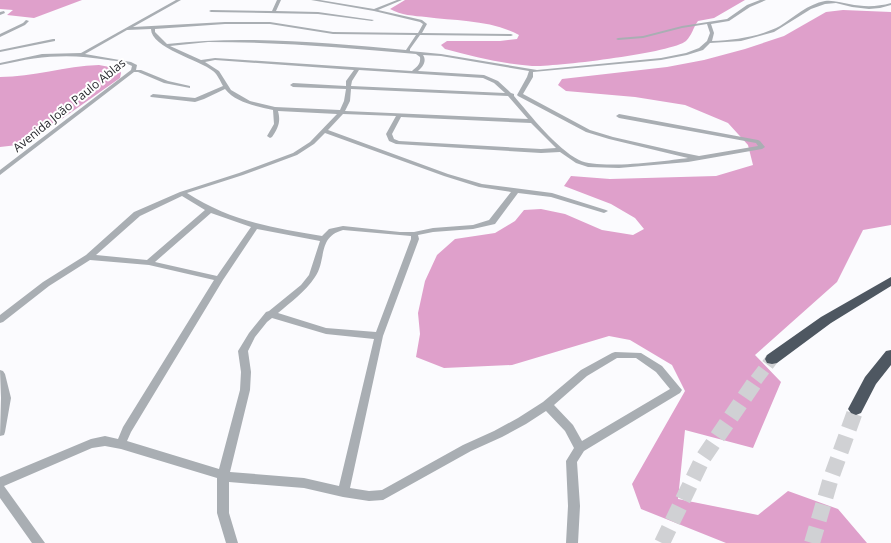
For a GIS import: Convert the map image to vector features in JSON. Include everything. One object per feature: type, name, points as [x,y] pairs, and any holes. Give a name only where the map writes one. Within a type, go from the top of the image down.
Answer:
[{"type":"highway","points":[[772,359],[826,320],[891,281]]},
{"type":"highway","points":[[856,409],[870,381],[891,355]]},
{"type":"street","name":"Avenida João Paulo Ablas","points":[[83,53],[179,0]]},
{"type":"street","points":[[274,11],[278,0]]},
{"type":"street","points":[[313,0],[374,10],[421,21],[425,24],[419,35],[408,49],[408,52]]},
{"type":"street","points":[[340,4],[348,0]]},
{"type":"street","points":[[374,10],[400,0]]},
{"type":"street","points":[[618,39],[643,37],[682,27],[728,20],[750,5],[764,0]]},
{"type":"street","points":[[709,42],[739,40],[772,31],[785,25],[809,7],[835,1],[866,8],[884,7],[891,4]]},
{"type":"street","points":[[211,11],[274,11],[336,14],[372,20]]},
{"type":"street","points":[[225,23],[224,18],[230,11]]},
{"type":"street","points":[[1,35],[24,24],[27,21]]},
{"type":"street","points":[[127,29],[225,23],[270,23],[333,33],[511,35]]},
{"type":"street","points":[[167,45],[208,41],[256,41],[416,52],[531,71],[661,59],[687,54],[701,49],[709,42],[712,33],[709,23]]},
{"type":"street","points":[[153,28],[153,32],[171,50],[201,61],[218,72],[226,87],[233,95],[275,109],[532,120]]},
{"type":"street","points":[[0,51],[53,40]]},
{"type":"street","points":[[413,72],[420,67],[423,60],[422,56],[416,52]]},
{"type":"street","name":"Avenida João Paulo Ablas","points":[[0,173],[133,71],[135,65],[83,53]]},
{"type":"street","points":[[0,64],[48,54],[83,53]]},
{"type":"street","points":[[201,61],[215,59],[490,78],[562,150],[580,163],[594,166],[638,165],[683,161],[762,147],[758,142],[619,116]]},
{"type":"street","points":[[0,320],[46,284],[89,257],[137,214],[182,193],[241,174],[295,154],[312,143],[342,112],[347,100],[351,75],[358,68]]},
{"type":"street","points":[[133,71],[139,71],[166,82],[188,87]]},
{"type":"street","points":[[520,95],[530,77],[531,71]]},
{"type":"street","points":[[293,85],[348,89],[520,95],[588,131],[611,138],[699,158]]},
{"type":"street","points":[[153,96],[195,100],[226,87]]},
{"type":"street","points":[[270,136],[276,128],[278,122],[275,109]]},
{"type":"street","points":[[399,115],[389,134],[391,140],[398,143],[541,151],[562,150]]},
{"type":"street","points":[[324,131],[481,186],[552,195],[604,211]]},
{"type":"street","points":[[232,543],[223,513],[223,476],[245,390],[246,372],[243,351],[252,335],[269,314],[304,287],[313,275],[324,239],[332,231],[343,228],[414,234],[434,230],[473,227],[492,222],[516,190]]},
{"type":"street","points":[[182,193],[210,210],[255,226],[324,239]]},
{"type":"street","points":[[149,263],[210,210]]},
{"type":"street","points":[[121,444],[127,430],[218,279],[255,226]]},
{"type":"street","points":[[344,492],[379,336],[415,239],[414,234]]},
{"type":"street","points":[[89,257],[149,263],[218,279]]},
{"type":"street","points":[[269,314],[326,331],[379,336]]},
{"type":"street","points":[[0,482],[91,444],[105,441],[121,444],[223,476],[304,483],[369,496],[382,495],[467,448],[522,421],[547,405],[584,373],[615,355],[638,355],[658,369],[677,390],[580,448],[571,461],[574,506],[572,543]]},
{"type":"street","points":[[0,374],[6,398],[0,432]]},
{"type":"street","points":[[547,405],[569,428],[580,448]]},
{"type":"street","points":[[0,489],[39,543]]},
{"type":"shaded area","points":[[0,0],[82,0],[34,18],[7,15],[13,10],[0,9]]},
{"type":"shaded area","points":[[405,0],[745,0],[714,18],[698,21],[688,39],[676,46],[612,58],[532,66],[488,60],[445,49],[441,45],[447,41],[500,41],[517,39],[519,35],[497,26],[461,20],[412,16],[390,9]]},
{"type":"shaded area","points":[[843,10],[891,12],[891,225],[863,230],[837,282],[755,355],[781,382],[753,448],[685,430],[678,499],[758,515],[788,491],[838,509],[867,543],[726,543],[641,509],[632,484],[685,391],[672,365],[630,340],[609,336],[512,365],[444,368],[416,357],[420,334],[418,313],[425,281],[437,255],[455,239],[495,233],[515,221],[524,210],[541,209],[565,214],[602,230],[633,235],[644,229],[635,218],[611,204],[564,186],[571,176],[610,179],[716,176],[753,165],[748,145],[728,123],[685,105],[635,97],[566,91],[558,85],[562,79],[667,67],[704,60],[745,49],[784,36],[826,12]]},
{"type":"shaded area","points":[[99,65],[120,69],[120,78],[26,144],[0,147],[0,77],[12,77],[74,67]]},
{"type":"tunnel","points":[[756,380],[772,359]]},
{"type":"tunnel","points":[[662,543],[703,458],[757,379]]},
{"type":"tunnel","points":[[812,543],[831,478],[856,409]]}]
